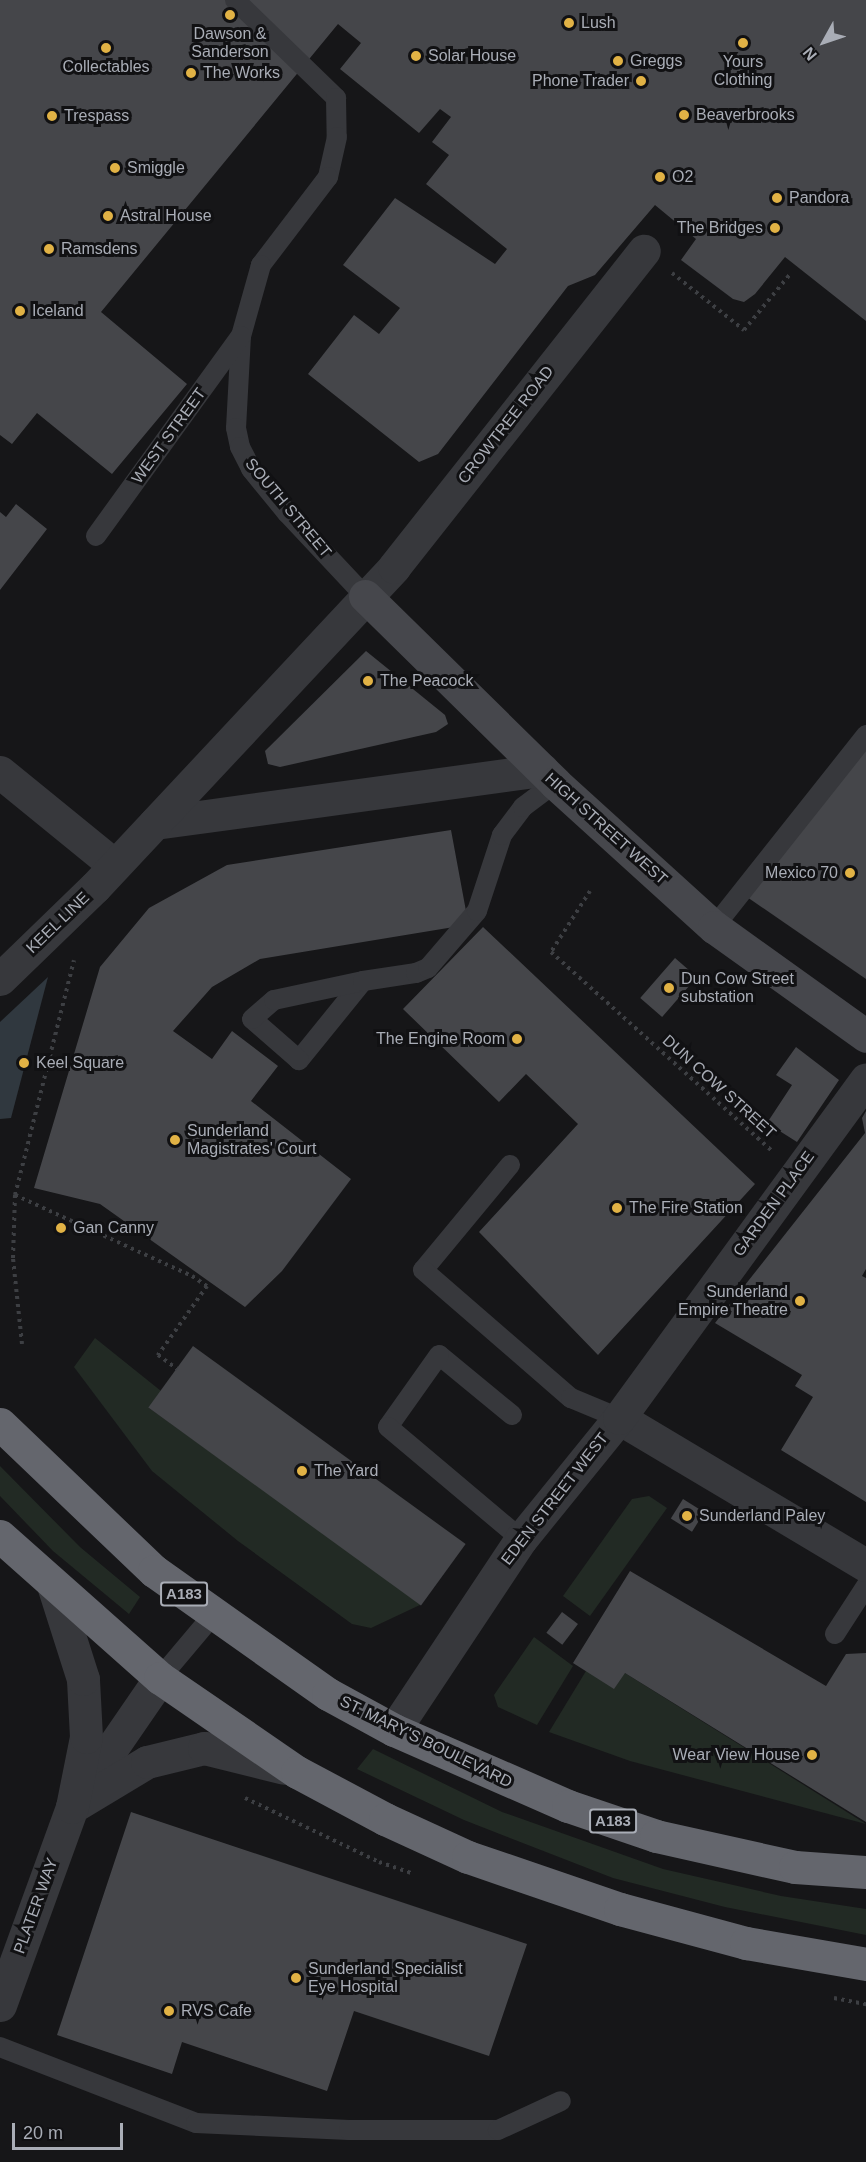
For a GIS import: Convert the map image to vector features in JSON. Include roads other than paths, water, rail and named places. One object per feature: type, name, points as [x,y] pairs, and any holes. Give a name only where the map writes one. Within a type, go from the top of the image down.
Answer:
[{"type":"highway","name":"ST. MARY'S BOULEVARD","points":[[0,1424],[154,1571],[213,1615],[328,1694],[394,1730],[525,1789],[656,1836],[795,1867],[866,1872]]},
{"type":"highway","points":[[0,1536],[54,1588],[160,1678],[297,1772],[385,1819],[526,1879],[746,1943],[866,1964]]},
{"type":"street","name":"CROWTREE ROAD","points":[[155,823],[394,567],[644,251]]},
{"type":"street","points":[[365,596],[549,777]]},
{"type":"street","points":[[0,772],[114,865]]},
{"type":"street","name":"HIGH STREET WEST","points":[[155,823],[549,777],[714,927],[866,1036]]},
{"type":"street","name":"KEEL LINE","points":[[0,979],[155,823]]},
{"type":"street","name":"GARDEN PLACE","points":[[620,1418],[866,1079]]},
{"type":"street","name":"EDEN STREET WEST","points":[[394,1730],[521,1539],[620,1418],[866,1565]]},
{"type":"street","points":[[54,1588],[82,1679],[86,1709],[86,1737],[72,1807]]},
{"type":"street","points":[[72,1807],[160,1678]]},
{"type":"street","points":[[72,1807],[147,1762],[204,1748],[255,1758],[297,1772]]},
{"type":"street","name":"PLATER WAY","points":[[0,2005],[72,1807]]},
{"type":"lane","points":[[235,0],[336,98],[337,137],[328,177],[261,265],[241,336]]},
{"type":"lane","name":"WEST STREET","points":[[96,536],[241,336]]},
{"type":"lane","name":"SOUTH STREET","points":[[241,336],[236,428],[240,447],[251,469],[288,513],[365,596]]},
{"type":"lane","points":[[714,927],[866,735]]},
{"type":"lane","points":[[363,981],[299,1060],[252,1019],[274,1000],[363,981],[428,968],[463,932],[477,911],[502,835],[549,777]]},
{"type":"lane","points":[[510,1165],[423,1270],[571,1398],[620,1418]]},
{"type":"lane","points":[[512,1415],[439,1354],[388,1426],[521,1539]]},
{"type":"lane","points":[[835,1634],[866,1586]]},
{"type":"lane","points":[[160,1678],[213,1615]]},
{"type":"lane","points":[[0,2047],[196,2123],[349,2130],[498,2130],[561,2101]]},
{"type":"place","name":"Dawson & Sanderson","points":[[230,15]]},
{"type":"place","name":"Lush","points":[[569,23]]},
{"type":"place","name":"Yours Clothing","points":[[743,43]]},
{"type":"place","name":"Collectables","points":[[106,48]]},
{"type":"place","name":"Solar House","points":[[416,56]]},
{"type":"place","name":"Greggs","points":[[618,61]]},
{"type":"place","name":"The Works","points":[[191,73]]},
{"type":"place","name":"Phone Trader","points":[[641,81]]},
{"type":"place","name":"Beaverbrooks","points":[[684,115]]},
{"type":"place","name":"Trespass","points":[[52,116]]},
{"type":"place","name":"Smiggle","points":[[115,168]]},
{"type":"place","name":"O2","points":[[660,177]]},
{"type":"place","name":"Pandora","points":[[777,198]]},
{"type":"place","name":"Astral House","points":[[108,216]]},
{"type":"place","name":"The Bridges","points":[[775,228]]},
{"type":"place","name":"Ramsdens","points":[[49,249]]},
{"type":"place","name":"Iceland","points":[[20,311]]},
{"type":"place","name":"The Peacock","points":[[368,681]]},
{"type":"place","name":"Mexico 70","points":[[850,873]]},
{"type":"place","name":"Dun Cow Street substation","points":[[669,988]]},
{"type":"place","name":"The Engine Room","points":[[517,1039]]},
{"type":"place","name":"Keel Square","points":[[24,1063]]},
{"type":"place","name":"Sunderland Magistrates' Court","points":[[175,1140]]},
{"type":"place","name":"The Fire Station","points":[[617,1208]]},
{"type":"place","name":"Gan Canny","points":[[61,1228]]},
{"type":"place","name":"Sunderland Empire Theatre","points":[[800,1301]]},
{"type":"place","name":"The Yard","points":[[302,1471]]},
{"type":"place","name":"Sunderland Paley","points":[[687,1516]]},
{"type":"place","name":"Wear View House","points":[[812,1755]]},
{"type":"place","name":"Sunderland Specialist Eye Hospital","points":[[296,1978]]},
{"type":"place","name":"RVS Cafe","points":[[169,2011]]}]
